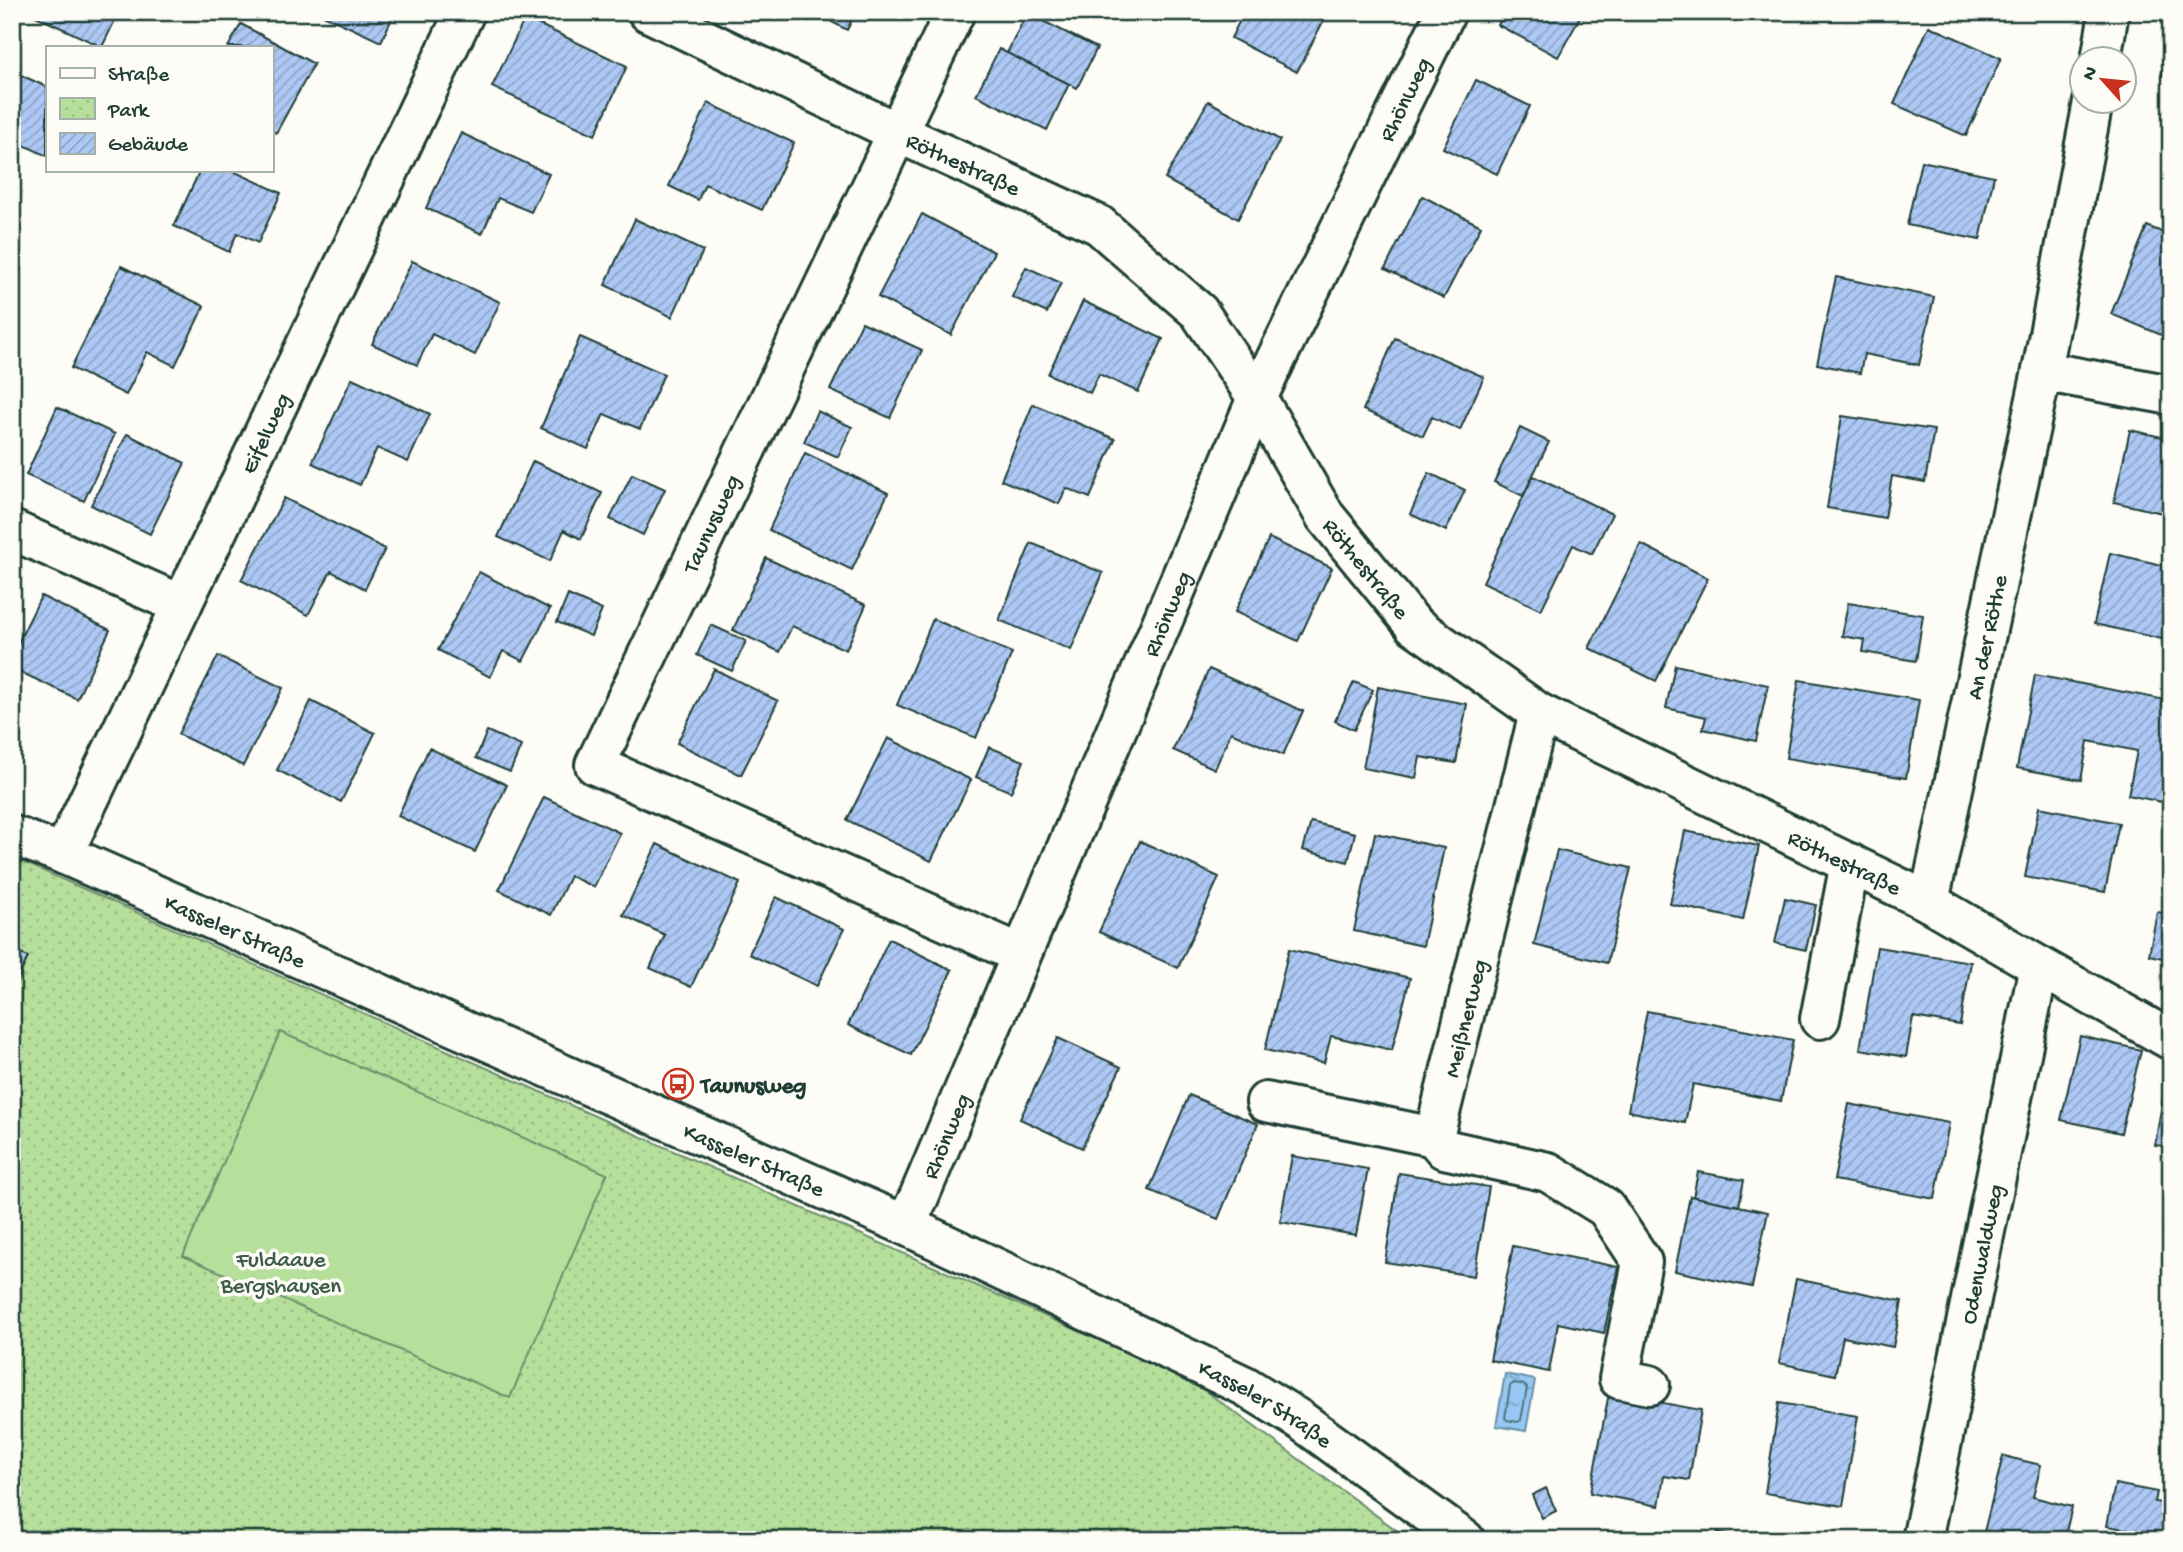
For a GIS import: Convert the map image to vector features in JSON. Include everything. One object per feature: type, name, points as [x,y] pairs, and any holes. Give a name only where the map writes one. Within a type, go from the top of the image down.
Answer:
[{"type":"street","name":"Eifelweg","points":[[63,854],[465,12]]},
{"type":"street","name":"Röthestraße","points":[[648,12],[897,132],[1099,225],[1199,312],[1257,398],[1325,516],[1414,625],[1539,713],[1929,902],[2171,1040]]},
{"type":"street","name":"Taunusweg","points":[[955,12],[595,765],[1020,954]]},
{"type":"street","name":"Rhönweg","points":[[905,1225],[1257,398],[1447,12]]},
{"type":"street","points":[[2103,46],[2109,12]]},
{"type":"street","name":"An der Röthe","points":[[1929,902],[2042,371],[2090,116]]},
{"type":"street","points":[[2042,371],[2171,396]]},
{"type":"street","points":[[12,530],[182,605]]},
{"type":"street","name":"Meißnerweg","points":[[1434,1137],[1539,713]]},
{"type":"street","name":"Kasseler Straße","points":[[12,835],[63,854],[905,1225],[1245,1386],[1321,1434],[1465,1540]]},
{"type":"street","points":[[1819,1019],[1850,863]]},
{"type":"street","name":"Odenwaldweg","points":[[1922,1540],[2039,966]]},
{"type":"street","points":[[1266,1102],[1434,1137],[1444,1149],[1548,1172],[1606,1208],[1642,1262],[1619,1379],[1650,1385]]},
{"type":"green space","name":"Fuldaaue Bergshausen","points":[[12,857],[1193,1382],[1410,1540],[12,1540]]},
{"type":"green space","points":[[280,1032],[607,1174],[510,1398],[183,1256]]},
{"type":"water","points":[[1505,1374],[1535,1380],[1526,1431],[1496,1426]]},
{"type":"building","points":[[27,12],[119,12],[102,46]]},
{"type":"building","points":[[317,12],[395,12],[381,42]]},
{"type":"building","points":[[813,12],[856,12],[847,30]]},
{"type":"building","points":[[1244,12],[1328,12],[1297,72],[1231,38]]},
{"type":"building","points":[[1505,12],[1583,12],[1558,57],[1498,25]]},
{"type":"building","points":[[1027,13],[1097,48],[1077,88],[1007,53]]},
{"type":"building","points":[[525,18],[627,66],[595,135],[492,87]]},
{"type":"building","points":[[241,24],[314,64],[276,133],[273,131],[273,46],[229,46]]},
{"type":"building","points":[[1929,26],[2001,58],[1966,136],[1894,104]]},
{"type":"building","points":[[999,49],[1069,84],[1047,130],[976,95]]},
{"type":"building","points":[[2171,50],[2171,78],[2161,75]]},
{"type":"building","points":[[12,71],[46,87],[46,156],[22,144],[12,166]]},
{"type":"building","points":[[1476,80],[1530,106],[1497,174],[1443,148]]},
{"type":"building","points":[[1208,101],[1280,140],[1238,219],[1165,179]]},
{"type":"building","points":[[708,103],[794,143],[762,210],[705,184],[698,200],[669,186]]},
{"type":"building","points":[[461,133],[549,174],[531,212],[498,198],[482,234],[426,208]]},
{"type":"building","points":[[1921,161],[1994,176],[1980,240],[1907,225]]},
{"type":"building","points":[[199,172],[235,172],[281,193],[258,243],[237,233],[229,252],[174,226]]},
{"type":"building","points":[[1422,196],[1481,226],[1444,298],[1385,269]]},
{"type":"building","points":[[922,214],[994,252],[951,335],[878,297]]},
{"type":"building","points":[[635,219],[703,251],[672,317],[605,285]]},
{"type":"building","points":[[2147,226],[2171,236],[2171,326],[2166,337],[2111,314]]},
{"type":"building","points":[[412,261],[500,302],[475,355],[432,334],[417,365],[372,344]]},
{"type":"building","points":[[121,266],[204,306],[175,366],[147,352],[126,395],[71,368]]},
{"type":"building","points":[[1026,267],[1061,283],[1047,313],[1012,297]]},
{"type":"building","points":[[1836,277],[1934,297],[1919,365],[1864,354],[1860,373],[1817,364]]},
{"type":"building","points":[[1083,301],[1163,339],[1138,392],[1099,374],[1090,393],[1048,374]]},
{"type":"building","points":[[862,322],[922,350],[890,418],[830,390]]},
{"type":"building","points":[[580,337],[664,374],[640,429],[604,414],[588,449],[541,428]]},
{"type":"building","points":[[1395,338],[1484,377],[1460,430],[1432,417],[1423,436],[1363,410]]},
{"type":"building","points":[[352,378],[430,414],[408,462],[377,448],[360,485],[312,463]]},
{"type":"building","points":[[1033,404],[1115,439],[1090,498],[1066,488],[1059,504],[1001,480]]},
{"type":"building","points":[[57,407],[115,434],[84,501],[26,475]]},
{"type":"building","points":[[817,411],[852,427],[838,457],[804,442]]},
{"type":"building","points":[[1842,416],[1934,430],[1925,482],[1892,476],[1885,518],[1827,508]]},
{"type":"building","points":[[1520,428],[1549,442],[1523,496],[1494,482]]},
{"type":"building","points":[[2130,430],[2171,439],[2171,515],[2114,502]]},
{"type":"building","points":[[127,434],[185,463],[150,534],[91,505]]},
{"type":"building","points":[[805,453],[888,493],[852,570],[769,530]]},
{"type":"building","points":[[533,461],[602,493],[581,539],[564,530],[550,561],[498,537]]},
{"type":"building","points":[[1429,473],[1465,490],[1446,531],[1410,514]]},
{"type":"building","points":[[632,474],[665,489],[643,535],[610,519]]},
{"type":"building","points":[[1533,476],[1612,514],[1592,554],[1573,545],[1541,610],[1483,582]]},
{"type":"building","points":[[284,498],[385,549],[365,589],[331,571],[308,615],[241,580]]},
{"type":"building","points":[[1269,538],[1332,568],[1298,641],[1235,612]]},
{"type":"building","points":[[1031,543],[1103,573],[1071,650],[999,620]]},
{"type":"building","points":[[1641,544],[1708,578],[1656,681],[1589,648]]},
{"type":"building","points":[[2110,553],[2171,567],[2171,599],[2162,639],[2094,624]]},
{"type":"building","points":[[766,558],[866,605],[846,650],[792,626],[780,652],[733,630]]},
{"type":"building","points":[[479,572],[550,609],[523,661],[503,651],[490,677],[438,650]]},
{"type":"building","points":[[568,595],[602,610],[591,636],[557,622]]},
{"type":"building","points":[[41,596],[110,630],[77,699],[12,668],[12,655]]},
{"type":"building","points":[[1848,603],[1923,615],[1916,661],[1863,652],[1865,640],[1842,636]]},
{"type":"building","points":[[933,619],[1012,653],[976,738],[897,705]]},
{"type":"building","points":[[711,625],[746,641],[732,671],[697,655]]},
{"type":"building","points":[[218,656],[283,688],[243,766],[178,734]]},
{"type":"building","points":[[1675,665],[1768,685],[1756,741],[1703,729],[1706,717],[1666,708]]},
{"type":"building","points":[[714,669],[778,701],[741,775],[677,743]]},
{"type":"building","points":[[1209,669],[1303,711],[1283,755],[1231,732],[1215,769],[1173,750]]},
{"type":"building","points":[[2035,675],[2171,701],[2171,804],[2128,795],[2137,751],[2088,741],[2081,780],[2017,768]]},
{"type":"building","points":[[1799,680],[1919,700],[1906,778],[1786,758]]},
{"type":"building","points":[[1354,682],[1373,690],[1354,730],[1335,721]]},
{"type":"building","points":[[1378,687],[1467,704],[1456,763],[1420,757],[1416,778],[1363,768]]},
{"type":"building","points":[[311,701],[375,733],[341,802],[277,770]]},
{"type":"building","points":[[487,731],[521,746],[510,772],[476,758]]},
{"type":"building","points":[[888,738],[971,780],[931,861],[847,820]]},
{"type":"building","points":[[989,747],[1024,761],[1011,792],[976,777]]},
{"type":"building","points":[[429,748],[507,785],[475,852],[398,816]]},
{"type":"building","points":[[544,797],[620,833],[594,887],[570,876],[551,915],[499,890]]},
{"type":"building","points":[[2039,807],[2119,823],[2105,892],[2025,877]]},
{"type":"building","points":[[1311,822],[1355,833],[1348,862],[1303,850]]},
{"type":"building","points":[[1685,831],[1759,846],[1743,920],[1670,904]]},
{"type":"building","points":[[1375,833],[1444,848],[1423,946],[1354,931]]},
{"type":"building","points":[[1140,841],[1219,877],[1178,968],[1099,932]]},
{"type":"building","points":[[657,844],[740,883],[691,987],[650,968],[665,935],[623,915]]},
{"type":"building","points":[[1557,850],[1631,868],[1607,963],[1534,945]]},
{"type":"building","points":[[776,897],[844,929],[817,986],[749,954]]},
{"type":"building","points":[[1785,898],[1816,905],[1806,950],[1775,943]]},
{"type":"building","points":[[2157,912],[2171,914],[2171,960],[2149,955]]},
{"type":"building","points":[[889,939],[952,970],[911,1055],[848,1025]]},
{"type":"building","points":[[1877,947],[1971,962],[1960,1025],[1913,1017],[1906,1057],[1860,1049]]},
{"type":"building","points":[[1289,949],[1410,978],[1392,1050],[1331,1036],[1324,1063],[1265,1050]]},
{"type":"building","points":[[12,950],[28,957],[16,984],[12,982]]},
{"type":"building","points":[[1647,1011],[1793,1040],[1781,1101],[1693,1084],[1685,1123],[1628,1111]]},
{"type":"building","points":[[2080,1036],[2141,1050],[2121,1133],[2061,1120]]},
{"type":"building","points":[[1058,1038],[1121,1067],[1082,1148],[1020,1119]]},
{"type":"building","points":[[2168,1067],[2171,1067],[2171,1147],[2155,1145]]},
{"type":"building","points":[[1189,1095],[1258,1124],[1218,1219],[1149,1190]]},
{"type":"building","points":[[1849,1104],[1949,1123],[1935,1199],[1834,1180]]},
{"type":"building","points":[[1292,1156],[1368,1169],[1356,1235],[1280,1222]]},
{"type":"building","points":[[1698,1172],[1744,1180],[1739,1206],[1693,1197]]},
{"type":"building","points":[[1399,1173],[1489,1187],[1474,1276],[1385,1262]]},
{"type":"building","points":[[1690,1196],[1768,1212],[1752,1287],[1675,1271]]},
{"type":"building","points":[[1513,1246],[1618,1267],[1604,1333],[1558,1323],[1549,1372],[1490,1360]]},
{"type":"building","points":[[1796,1279],[1902,1301],[1893,1347],[1843,1337],[1835,1375],[1779,1363]]},
{"type":"building","points":[[1609,1393],[1701,1410],[1689,1480],[1664,1476],[1659,1506],[1590,1493]]},
{"type":"building","points":[[1779,1403],[1858,1416],[1843,1506],[1765,1493]]},
{"type":"building","points":[[2003,1456],[2041,1465],[2033,1497],[2072,1507],[2064,1540],[1982,1540]]},
{"type":"building","points":[[2115,1484],[2157,1492],[2155,1502],[2171,1505],[2171,1537],[2107,1526]]},
{"type":"building","points":[[1546,1488],[1556,1511],[1542,1518],[1532,1495]]},
{"type":"building","points":[[1718,1532],[1755,1540],[1716,1540]]},
{"type":"place","name":"Taunusweg","points":[[678,1084]]}]
